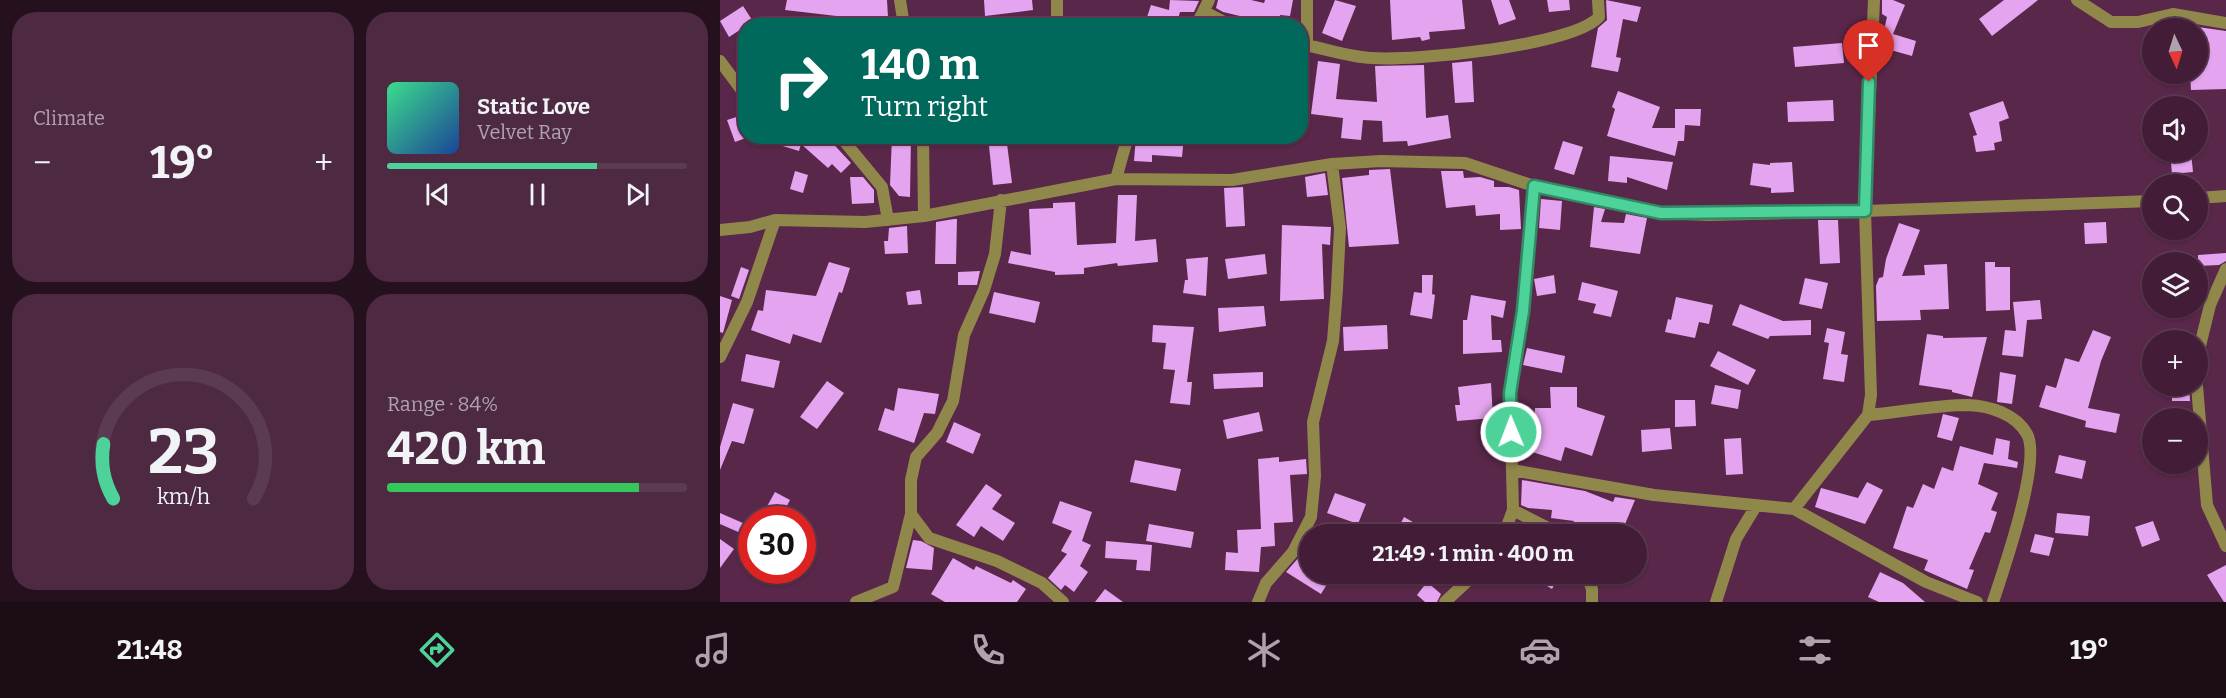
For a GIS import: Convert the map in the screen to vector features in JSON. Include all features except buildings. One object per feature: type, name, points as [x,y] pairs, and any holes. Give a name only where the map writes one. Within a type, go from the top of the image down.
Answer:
[{"type":"street","points":[[900,0],[903,18]]},
{"type":"street","points":[[1057,0],[1057,18]]},
{"type":"street","points":[[1305,18],[1306,0]]},
{"type":"street","points":[[1308,45],[1371,58],[1458,56],[1538,40],[1591,26],[1599,17],[1598,0]]},
{"type":"street","points":[[1794,509],[1868,415],[1871,395],[1865,211],[1874,0]]},
{"type":"street","points":[[2077,0],[2111,22],[2138,22],[2173,14],[2226,23]]},
{"type":"street","points":[[1207,6],[1222,18]]},
{"type":"street","points":[[720,61],[738,85]]},
{"type":"street","points":[[847,144],[882,187],[888,220]]},
{"type":"street","points":[[923,144],[924,216]]},
{"type":"street","points":[[1116,179],[1126,144]]},
{"type":"street","points":[[720,230],[750,227],[775,220],[865,222],[924,216],[1116,179],[1232,180],[1332,164],[1381,161],[1465,163],[1534,186],[1661,213],[1865,211],[2142,201]]},
{"type":"street","points":[[1258,602],[1266,583],[1293,552],[1311,517],[1315,476],[1313,422],[1333,341],[1337,289],[1340,228],[1332,164]]},
{"type":"street","points":[[1508,524],[1513,510],[1510,393],[1523,311],[1534,186]]},
{"type":"street","points":[[2208,197],[2226,196]]},
{"type":"street","points":[[856,602],[893,587],[911,514],[911,480],[916,457],[937,433],[953,401],[964,335],[984,290],[996,254],[1001,200]]},
{"type":"street","points":[[720,357],[747,302],[775,220]]},
{"type":"street","points":[[2204,330],[2210,305],[2226,269]]},
{"type":"street","points":[[2198,396],[2207,505],[2226,546]]},
{"type":"street","points":[[1868,415],[1970,405],[2012,415],[2028,435],[2030,462],[2015,532],[1993,602]]},
{"type":"street","points":[[1512,470],[1654,495],[1794,509],[1926,582],[1977,602]]},
{"type":"street","points":[[1716,602],[1736,539],[1756,506]]},
{"type":"street","points":[[1513,510],[1540,524]]},
{"type":"street","points":[[911,514],[930,538],[997,561],[1042,583],[1064,602]]},
{"type":"street","points":[[1445,602],[1464,584]]},
{"type":"street","points":[[1590,584],[1592,602]]},
{"type":"route","points":[[1511,432],[1510,393],[1523,311],[1534,186],[1661,213],[1709,215],[1865,211],[1869,82]]}]
